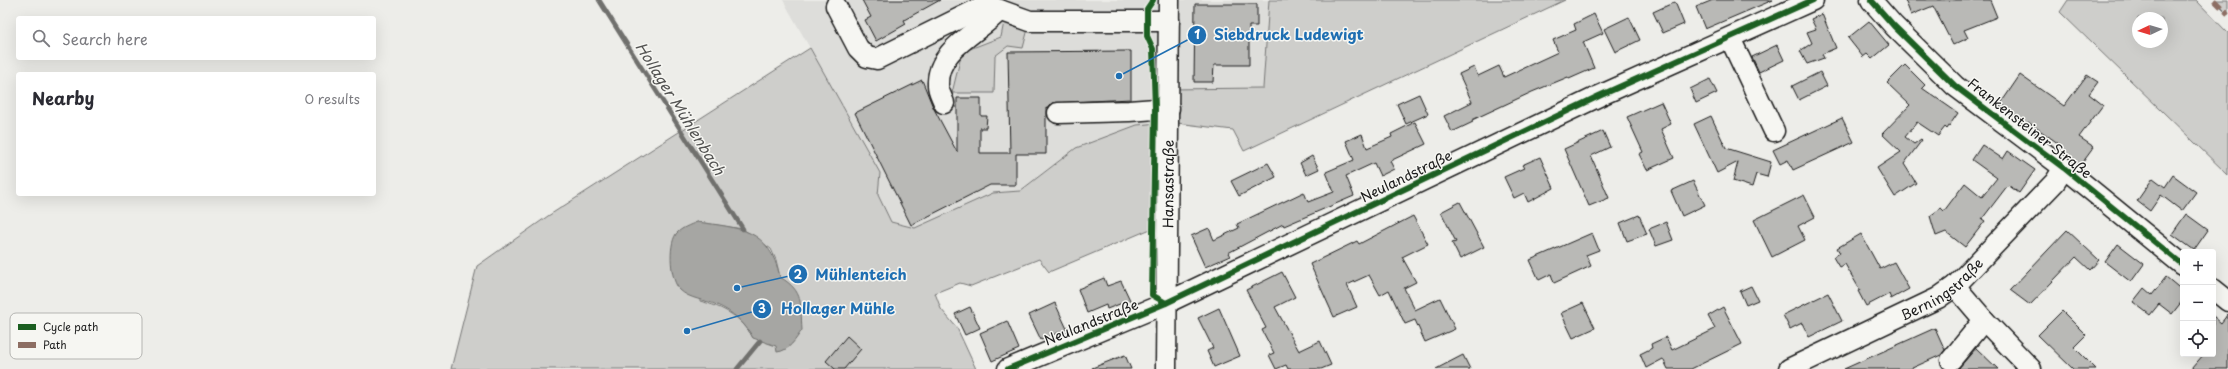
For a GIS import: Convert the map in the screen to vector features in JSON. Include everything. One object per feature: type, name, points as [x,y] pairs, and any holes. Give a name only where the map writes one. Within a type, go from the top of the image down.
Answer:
[{"type":"street","name":"Hansastraße","points":[[1166,369],[1169,0]]},
{"type":"street","name":"Neulandstraße","points":[[1008,369],[1166,303],[1599,96],[1813,0]]},
{"type":"street","name":"Frankensteiner Straße","points":[[1871,0],[1894,26],[1955,86],[2064,168],[2180,263]]},
{"type":"street","points":[[944,103],[938,87],[939,74],[945,59],[956,46],[983,27],[991,5]]},
{"type":"street","points":[[836,6],[858,48],[867,57],[877,59],[991,5],[1030,21],[1169,21]]},
{"type":"street","points":[[1730,38],[1774,131]]},
{"type":"street","points":[[1058,113],[1169,108]]},
{"type":"street","name":"Berningstraße","points":[[1789,369],[1938,298],[1955,286],[2055,182],[2064,168]]},
{"type":"street","points":[[1955,286],[1984,320],[2032,369]]},
{"type":"street","points":[[2216,291],[2228,301]]},
{"type":"street","points":[[1951,360],[1984,320]]},
{"type":"shaded area","points":[[783,0],[1269,0],[1263,88],[1169,89],[1169,122],[1076,148],[1020,191],[993,193],[915,228],[891,222],[878,195],[880,173]]},
{"type":"shaded area","points":[[1269,0],[1565,0],[1244,151],[1233,130],[1169,122],[1169,89],[1263,88]]},
{"type":"shaded area","points":[[2068,0],[2196,0],[2228,33],[2228,175],[2060,12]]},
{"type":"shaded area","points":[[2214,0],[2228,0],[2228,14]]},
{"type":"shaded area","points":[[1006,12],[1030,21],[1023,48],[1008,46],[995,56],[994,93],[952,93],[962,52],[1001,37]]},
{"type":"shaded area","points":[[810,48],[880,173],[878,195],[891,222],[915,228],[993,193],[1020,191],[1076,148],[1137,125],[1169,122],[1160,225],[1049,272],[1039,259],[971,286],[960,283],[935,293],[941,309],[957,328],[976,369],[451,369],[477,266],[548,216]],"holes":[[[697,222],[743,229],[771,249],[776,260],[780,277],[753,338],[743,324],[731,314],[716,306],[700,301]]]},
{"type":"shaded area","points":[[697,222],[727,226],[750,233],[760,240],[768,249],[775,261],[780,277],[794,288],[800,299],[802,330],[789,347],[777,352],[776,346],[753,338],[742,323],[728,311],[713,303],[688,295],[680,290],[674,279],[672,271],[671,254],[673,239],[680,230]]},
{"type":"building","points":[[862,0],[940,0],[904,20],[906,24],[876,41],[865,20],[871,17]]},
{"type":"building","points":[[1713,0],[1773,0],[1705,29],[1696,7]]},
{"type":"building","points":[[1905,0],[1990,0],[1997,17],[1964,30],[1968,38],[1953,45],[1933,6],[1911,15]]},
{"type":"building","points":[[1675,2],[1684,24],[1663,33],[1653,12]]},
{"type":"building","points":[[1195,4],[1257,4],[1257,26],[1249,26],[1249,65],[1214,65],[1213,82],[1194,82]]},
{"type":"building","points":[[1594,14],[1603,33],[1583,42],[1594,68],[1569,79],[1568,77],[1532,92],[1472,120],[1473,122],[1452,132],[1444,116],[1472,102],[1459,74],[1474,67],[1478,76],[1499,66],[1504,77],[1558,52],[1553,40],[1576,30],[1574,24]]},
{"type":"building","points":[[1822,14],[1836,48],[1822,54],[1824,58],[1807,64],[1800,51],[1812,43],[1807,32],[1816,29],[1811,19]]},
{"type":"building","points":[[1629,17],[1640,40],[1615,52],[1604,29]]},
{"type":"building","points":[[1869,21],[1889,45],[1872,59],[1867,54],[1863,57],[1848,38]]},
{"type":"building","points":[[1777,45],[1784,60],[1759,72],[1752,57]]},
{"type":"building","points":[[1131,51],[1131,99],[1052,103],[1046,108],[1046,154],[1016,154],[1016,185],[990,185],[911,225],[855,113],[922,80],[933,107],[957,152],[957,98],[981,98],[981,116],[987,116],[986,128],[980,128],[980,153],[1010,153],[1008,52]]},
{"type":"building","points":[[1905,65],[1925,85],[1922,88],[1958,113],[1947,129],[1945,127],[1938,136],[1917,122],[1905,137],[1914,144],[1921,139],[1922,140],[1904,164],[1916,183],[1895,197],[1877,168],[1901,152],[1882,134],[1910,105],[1887,83]]},
{"type":"building","points":[[1820,72],[1827,86],[1799,100],[1792,86]]},
{"type":"building","points":[[2020,75],[2064,106],[2087,75],[2098,82],[2089,94],[2103,105],[2079,137],[2094,147],[2080,166],[2059,150],[2062,146],[2028,122],[2026,125],[2001,103]]},
{"type":"building","points":[[1710,79],[1717,93],[1696,103],[1690,89]]},
{"type":"building","points":[[1419,94],[1428,114],[1406,124],[1397,104]]},
{"type":"building","points":[[1661,102],[1671,124],[1661,129],[1674,158],[1647,170],[1639,154],[1643,152],[1627,117]]},
{"type":"building","points":[[1711,116],[1726,148],[1771,162],[1767,177],[1756,174],[1752,187],[1733,181],[1738,162],[1717,173],[1694,124]]},
{"type":"building","points":[[1842,118],[1854,142],[1793,170],[1788,160],[1780,164],[1773,150]]},
{"type":"building","points":[[1415,122],[1426,144],[1390,161],[1394,169],[1380,176],[1374,163],[1346,176],[1354,196],[1284,226],[1283,224],[1228,253],[1230,256],[1205,267],[1191,236],[1209,228],[1214,240],[1239,228],[1237,224],[1304,192],[1308,202],[1334,192],[1326,172],[1354,160],[1346,141],[1362,134],[1367,148],[1392,137],[1391,134]]},
{"type":"building","points":[[1603,131],[1610,147],[1591,156],[1609,198],[1589,206],[1564,149]]},
{"type":"building","points":[[1982,145],[2003,159],[2008,151],[2035,170],[2019,193],[2008,185],[1982,219],[1985,221],[1965,247],[1946,232],[1936,236],[1930,216],[1941,208],[1944,211],[1965,183],[1982,197],[1997,178],[1972,160]]},
{"type":"building","points":[[1312,156],[1319,169],[1306,175],[1300,163]]},
{"type":"building","points":[[1540,157],[1554,188],[1528,202],[1524,193],[1514,198],[1504,177],[1524,168],[1522,165]]},
{"type":"building","points":[[1268,163],[1276,177],[1239,196],[1231,181]]},
{"type":"building","points":[[2173,175],[2196,192],[2182,211],[2161,195],[2150,211],[2137,201],[2153,178],[2165,187]]},
{"type":"building","points":[[1693,181],[1705,205],[1682,216],[1671,191]]},
{"type":"building","points":[[1804,195],[1815,217],[1798,226],[1805,240],[1772,257],[1754,220]]},
{"type":"building","points":[[1460,202],[1484,247],[1460,259],[1452,243],[1456,242],[1441,212]]},
{"type":"building","points":[[2186,214],[2208,230],[2195,249],[2172,234]]},
{"type":"building","points":[[1639,215],[1647,234],[1627,241],[1620,223]]},
{"type":"building","points":[[1413,216],[1428,244],[1402,257],[1416,282],[1404,288],[1415,310],[1440,298],[1455,329],[1425,342],[1415,320],[1405,324],[1389,290],[1380,295],[1369,275],[1347,285],[1357,307],[1334,317],[1310,264],[1357,241],[1359,244]]},
{"type":"building","points":[[1666,222],[1673,240],[1656,246],[1649,229]]},
{"type":"building","points":[[2067,230],[2099,260],[2090,270],[2076,257],[2030,305],[2010,290]]},
{"type":"building","points":[[1592,233],[1599,250],[1586,255],[1591,266],[1554,283],[1551,274],[1539,280],[1530,260]]},
{"type":"building","points":[[1861,234],[1880,269],[1894,262],[1909,289],[1891,299],[1889,294],[1866,306],[1858,291],[1860,290],[1845,264],[1839,267],[1833,257],[1840,253],[1837,248]]},
{"type":"building","points":[[2118,244],[2144,264],[2131,282],[2105,262]]},
{"type":"building","points":[[1282,272],[1295,297],[1275,307],[1299,351],[1320,341],[1331,365],[1321,369],[1288,369],[1286,365],[1276,369],[1269,355],[1274,353],[1262,330],[1266,328],[1246,290]]},
{"type":"building","points":[[2166,277],[2180,289],[2180,304],[2172,314],[2159,304],[2150,315],[2133,302],[2144,288],[2152,295]]},
{"type":"building","points":[[1104,278],[1107,286],[1121,281],[1130,300],[1107,309],[1106,305],[1087,313],[1078,289]]},
{"type":"building","points":[[1751,286],[1758,300],[1746,305],[1740,291]]},
{"type":"building","points":[[1828,293],[1842,321],[1809,337],[1802,323],[1790,329],[1783,315]]},
{"type":"building","points":[[1055,303],[1067,329],[1041,340],[1029,315]]},
{"type":"building","points":[[1583,303],[1595,328],[1573,338],[1561,313]]},
{"type":"building","points":[[970,307],[980,328],[965,335],[955,314]]},
{"type":"building","points":[[1723,307],[1742,344],[1691,369],[1668,369],[1663,359],[1646,368],[1640,354],[1652,348],[1651,344],[1666,337],[1672,350],[1715,329],[1708,316]]},
{"type":"building","points":[[1219,308],[1240,356],[1214,367],[1207,351],[1213,348],[1198,318]]},
{"type":"building","points":[[2062,311],[2086,335],[2074,347],[2096,369],[2073,369],[2038,335]]},
{"type":"building","points":[[2228,314],[2228,369],[2191,369],[2201,357],[2216,357],[2216,319],[2221,323]]},
{"type":"building","points":[[1007,321],[1019,349],[992,361],[980,333]]},
{"type":"building","points":[[1935,328],[1945,350],[1941,355],[1910,369],[1844,369]]},
{"type":"building","points":[[847,336],[861,349],[844,369],[835,369],[826,361]]},
{"type":"building","points":[[1976,348],[1998,369],[1958,369]]},
{"type":"building","points":[[1125,355],[1131,369],[1092,369],[1092,368]]},
{"type":"building","points":[[1463,355],[1470,369],[1436,369]]},
{"type":"waterway","name":"Hollager Mühlenbach","points":[[599,0],[743,229]]},
{"type":"waterway","name":"Hollager Mühlenbach","points":[[737,369],[760,341]]},
{"type":"marked path","points":[[2214,0],[2228,14]]},
{"type":"cycle path","points":[[1153,0],[1147,9],[1147,36],[1153,49],[1155,109],[1152,295],[1166,303]]},
{"type":"cycle path","points":[[1008,369],[1166,303],[1599,96],[1813,0]]},
{"type":"cycle path","points":[[1871,0],[1894,26],[1955,86],[2064,168],[2180,263]]},
{"type":"place","name":"Siebdruck Ludewigt","points":[[1119,76]]},
{"type":"place","name":"Mühlenteich","points":[[737,288]]},
{"type":"place","name":"Hollager Mühle","points":[[687,331]]}]
